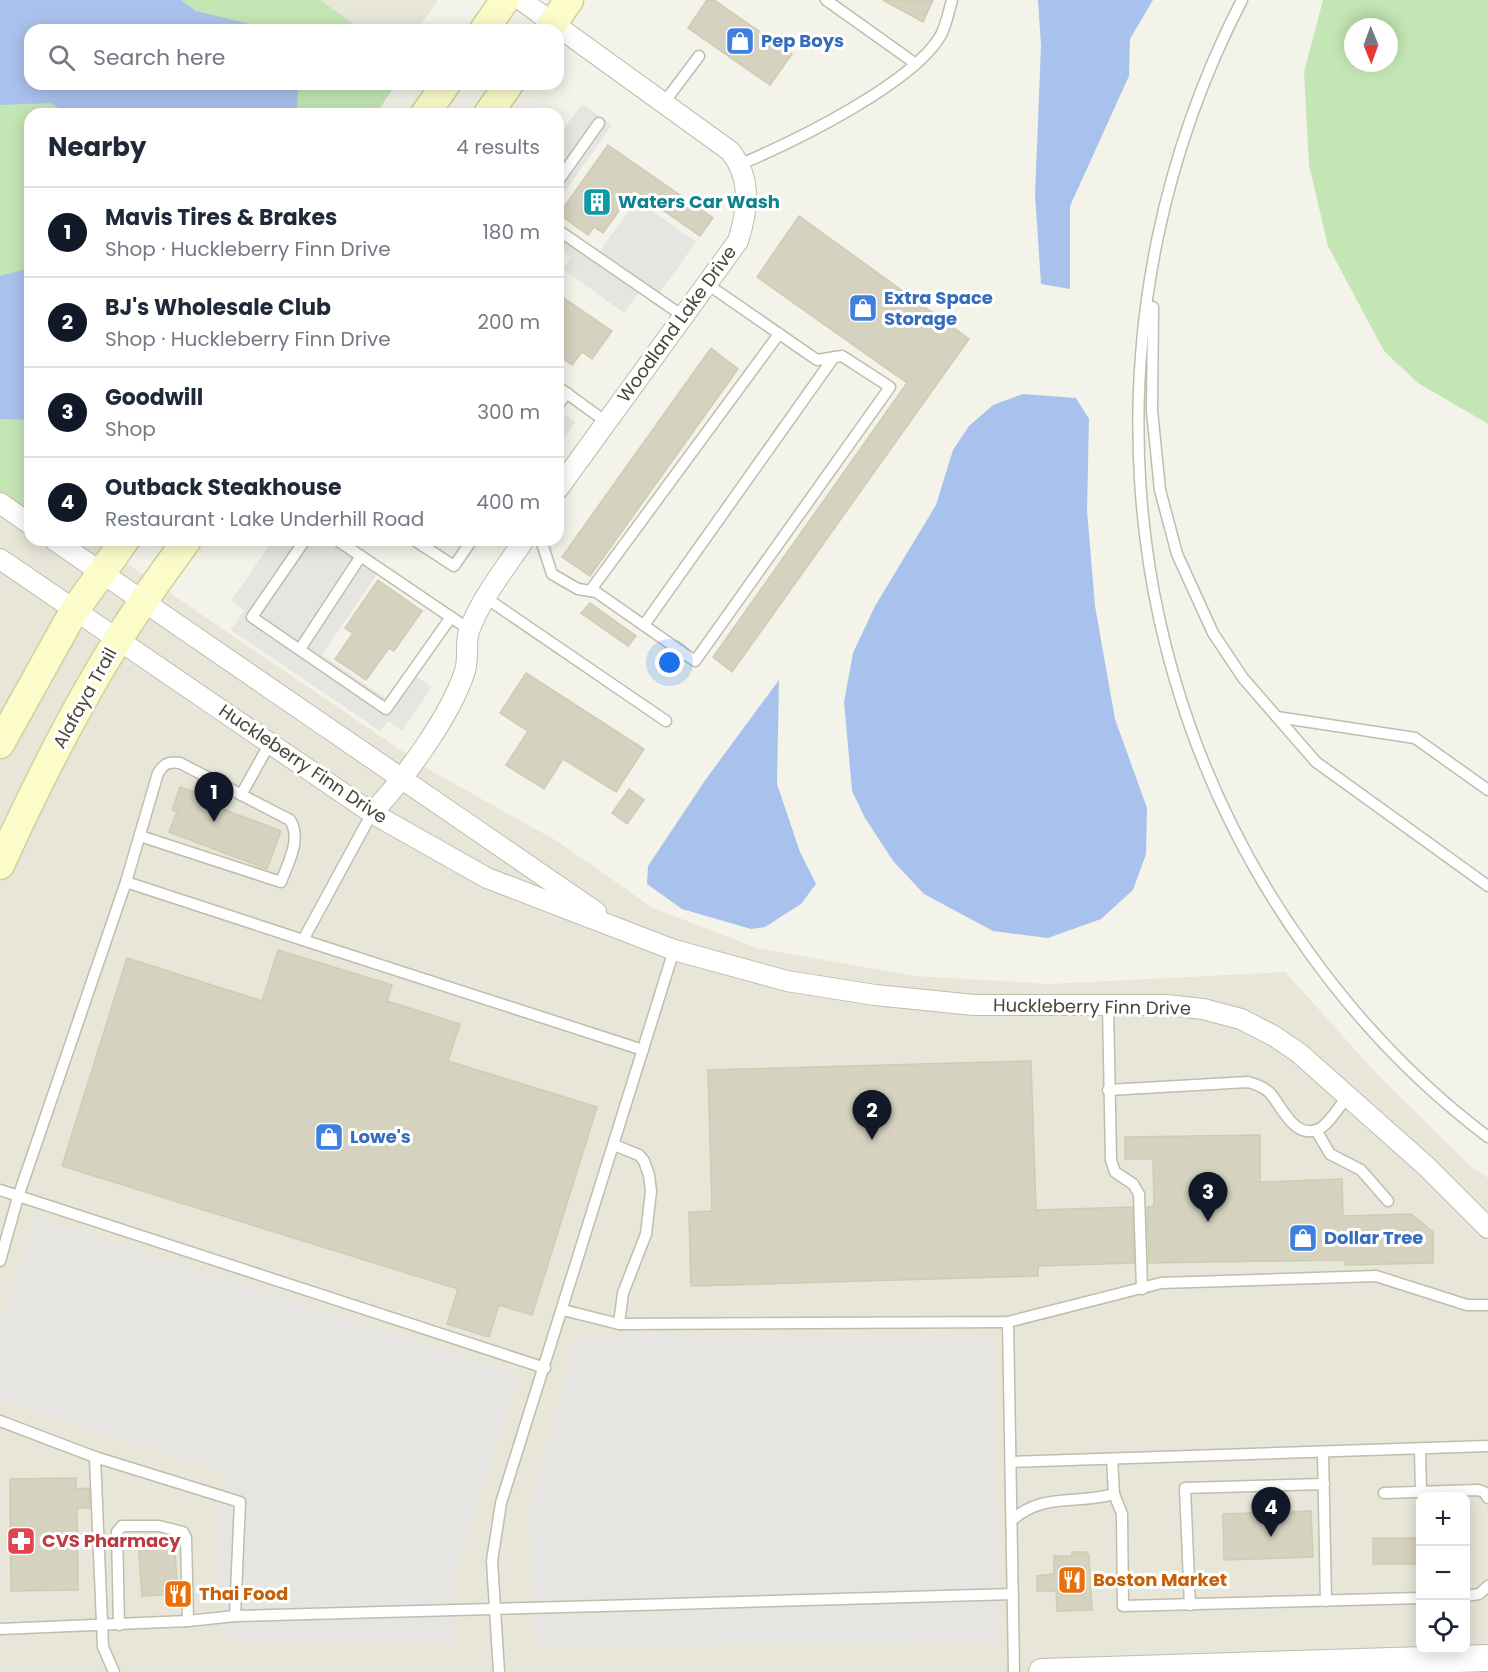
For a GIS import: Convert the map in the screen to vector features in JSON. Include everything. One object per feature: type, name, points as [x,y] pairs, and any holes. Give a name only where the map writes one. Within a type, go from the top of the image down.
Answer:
[{"type":"main road","points":[[488,24],[505,0]]},
{"type":"main road","points":[[552,24],[569,0]]},
{"type":"main road","points":[[429,108],[442,90]]},
{"type":"main road","points":[[492,108],[505,90]]},
{"type":"main road","points":[[0,744],[74,611],[121,546]]},
{"type":"main road","name":"Alafaya Trail","points":[[0,866],[35,790],[119,638],[183,546]]},
{"type":"street","points":[[521,0],[547,24]]},
{"type":"street","points":[[564,37],[729,151],[741,164]]},
{"type":"street","name":"Woodland Lake Drive","points":[[564,480],[738,241],[746,216],[747,190],[741,164]]},
{"type":"street","points":[[0,503],[24,520]]},
{"type":"street","name":"Huckleberry Finn Drive","points":[[63,546],[402,781],[626,932]]},
{"type":"street","points":[[372,813],[402,781],[456,694],[466,669],[470,630],[486,598],[520,546]]},
{"type":"street","name":"Huckleberry Finn Drive","points":[[0,559],[74,611],[119,638],[372,813],[487,878],[674,950],[787,981],[875,995],[974,1005],[1108,1005],[1194,1008],[1241,1019],[1274,1036],[1299,1053],[1426,1166],[1488,1228]]},
{"type":"street","points":[[1042,1672],[1488,1658]]},
{"type":"street","points":[[1297,1672],[1332,1664]]},
{"type":"lane","points":[[826,0],[916,64]]},
{"type":"lane","points":[[741,164],[798,140],[911,70],[940,35],[952,0]]},
{"type":"lane","points":[[1242,0],[1218,49],[1190,118],[1167,197],[1139,359],[1139,486],[1147,560],[1159,621],[1175,683],[1195,741],[1221,803],[1250,860],[1283,915],[1320,968],[1361,1019],[1405,1065],[1488,1137]]},
{"type":"lane","points":[[663,104],[699,56]]},
{"type":"lane","points":[[564,173],[599,123]]},
{"type":"lane","points":[[564,234],[683,316]]},
{"type":"lane","points":[[1154,267],[1152,411],[1156,461],[1167,520],[1184,573],[1213,633],[1244,678],[1316,762],[1488,886]]},
{"type":"lane","points":[[543,546],[552,574],[578,589],[596,592],[696,662],[890,387],[842,356],[817,360],[707,284]]},
{"type":"lane","points":[[590,591],[779,334]]},
{"type":"lane","points":[[644,625],[834,357]]},
{"type":"lane","points":[[564,391],[605,421]]},
{"type":"lane","points":[[301,546],[252,617],[386,709],[451,617]]},
{"type":"lane","points":[[346,546],[470,630]]},
{"type":"lane","points":[[423,546],[454,566],[468,546]]},
{"type":"lane","points":[[300,650],[361,556]]},
{"type":"lane","points":[[486,598],[666,721]]},
{"type":"lane","points":[[1277,717],[1415,738],[1488,790]]},
{"type":"lane","points":[[241,795],[270,742]]},
{"type":"lane","points":[[0,1261],[18,1197],[126,882],[158,773],[164,764],[172,761],[180,763],[290,820],[295,828],[295,839],[282,882],[140,836]]},
{"type":"lane","points":[[303,940],[372,813]]},
{"type":"lane","points":[[126,882],[643,1050]]},
{"type":"lane","points":[[499,1672],[492,1561],[501,1503],[674,950]]},
{"type":"lane","points":[[1108,1005],[1111,1160],[1115,1173],[1133,1184],[1139,1194],[1142,1289]]},
{"type":"lane","points":[[1108,1090],[1248,1082],[1269,1092],[1295,1127],[1303,1130],[1316,1130],[1348,1096]]},
{"type":"lane","points":[[1316,1130],[1330,1154],[1361,1170],[1388,1202]]},
{"type":"lane","points":[[614,1144],[639,1155],[644,1161],[651,1191],[646,1234],[623,1293],[619,1324]]},
{"type":"lane","points":[[0,1190],[545,1368]]},
{"type":"lane","points":[[563,1310],[619,1324],[1008,1323],[1161,1283],[1376,1276],[1467,1305],[1488,1305]]},
{"type":"lane","points":[[1008,1323],[1014,1672]]},
{"type":"lane","points":[[0,1435],[3,1422],[95,1457],[240,1502],[235,1616]]},
{"type":"lane","points":[[1011,1462],[1488,1446]]},
{"type":"lane","points":[[1420,1449],[1421,1492],[1478,1490],[1488,1498]]},
{"type":"lane","points":[[1323,1452],[1326,1601]]},
{"type":"lane","points":[[95,1457],[101,1626],[103,1647],[114,1672]]},
{"type":"lane","points":[[1112,1459],[1114,1494],[1122,1514],[1123,1606],[1416,1598]]},
{"type":"lane","points":[[1190,1605],[1185,1488],[1324,1484]]},
{"type":"lane","points":[[1384,1493],[1416,1492]]},
{"type":"lane","points":[[1012,1520],[1024,1509],[1040,1502],[1098,1499],[1114,1494]]},
{"type":"lane","points":[[119,1625],[117,1532],[122,1526],[159,1527],[183,1532],[188,1621]]},
{"type":"lane","points":[[1470,1595],[1479,1594],[1488,1586]]},
{"type":"lane","points":[[0,1629],[101,1626],[235,1616],[494,1607],[662,1606],[1013,1594]]},
{"type":"shaded area","points":[[0,0],[438,0],[421,24],[24,24],[24,90],[30,90],[30,108],[24,108],[24,546],[101,546],[433,772],[557,841],[653,908],[757,948],[915,976],[1050,984],[1285,972],[1377,1074],[1468,1164],[1488,1178],[1488,1672],[0,1672]]},
{"type":"shaded area","points":[[582,104],[612,125],[564,193],[564,129]]},
{"type":"shaded area","points":[[637,200],[696,242],[653,302],[639,292],[624,313],[564,270],[571,258],[564,252],[564,226],[599,252]]},
{"type":"shaded area","points":[[564,414],[575,422],[564,438]]},
{"type":"shaded area","points":[[269,546],[345,546],[380,570],[322,655],[387,699],[407,670],[432,687],[402,731],[388,721],[380,731],[231,630],[244,610],[231,601]]},
{"type":"shaded area","points":[[36,1216],[520,1375],[455,1574],[456,1641],[225,1641],[215,1519],[229,1474],[0,1400],[0,1324]]},
{"type":"shaded area","points":[[993,1334],[1001,1642],[534,1646],[530,1507],[576,1335]]},
{"type":"green space","points":[[0,0],[320,0],[354,24],[24,24],[24,90],[392,90],[380,108],[24,108],[24,513],[0,496]]},
{"type":"green space","points":[[1323,0],[1488,0],[1488,424],[1418,383],[1384,351],[1328,246],[1309,165],[1304,72]]},
{"type":"water","points":[[0,0],[181,0],[196,11],[250,24],[24,24],[24,90],[298,90],[297,108],[59,108],[50,103],[0,105]]},
{"type":"water","points":[[1038,0],[1153,0],[1130,39],[1129,76],[1070,206],[1070,289],[1041,284],[1035,195],[1041,46]]},
{"type":"water","points":[[24,270],[24,420],[0,419],[0,276]]},
{"type":"water","points":[[1023,394],[1076,398],[1089,419],[1087,510],[1095,606],[1115,719],[1147,808],[1146,854],[1133,890],[1101,919],[1048,938],[993,931],[924,894],[893,861],[865,818],[852,791],[844,702],[853,653],[875,606],[936,505],[953,450],[969,426],[993,405]]},
{"type":"water","points":[[779,680],[777,784],[800,852],[816,884],[801,904],[765,927],[751,929],[682,909],[647,884],[648,866],[706,779]]},
{"type":"building","name":"Pep Boys","points":[[707,0],[714,0],[792,54],[770,85],[688,28]]},
{"type":"building","points":[[883,0],[933,0],[923,22]]},
{"type":"building","name":"Waters Car Wash","points":[[608,145],[713,218],[700,236],[634,190],[603,233],[594,227],[588,235],[564,218],[564,207]]},
{"type":"building","name":"Extra Space Storage","points":[[799,216],[969,339],[732,672],[713,657],[907,383],[757,277]]},
{"type":"building","points":[[564,298],[612,331],[592,359],[582,352],[572,365],[564,359]]},
{"type":"building","points":[[711,348],[738,369],[590,576],[562,557]]},
{"type":"building","points":[[378,580],[422,611],[394,651],[389,648],[366,680],[335,659],[353,633],[345,628]]},
{"type":"building","points":[[590,603],[636,636],[628,646],[581,613]]},
{"type":"building","points":[[526,673],[644,749],[616,792],[563,759],[544,789],[506,765],[528,731],[500,713]]},
{"type":"building","points":[[180,787],[203,795],[201,801],[281,831],[267,869],[169,832],[177,812],[172,810]]},
{"type":"building","points":[[629,789],[644,800],[627,824],[612,813]]},
{"type":"building","name":"Lowe's","points":[[278,950],[392,985],[387,1001],[460,1024],[448,1061],[597,1107],[532,1315],[499,1305],[489,1337],[447,1324],[458,1289],[62,1166],[127,958],[262,1001]]},
{"type":"building","points":[[1031,1061],[1036,1210],[1132,1207],[1134,1263],[1038,1266],[1038,1276],[691,1286],[689,1212],[712,1211],[708,1070]]},
{"type":"building","points":[[1260,1135],[1260,1182],[1342,1179],[1343,1216],[1411,1214],[1433,1232],[1433,1263],[1345,1265],[1345,1260],[1149,1263],[1147,1207],[1154,1206],[1153,1159],[1125,1159],[1125,1137]]},
{"type":"building","name":"CVS Pharmacy","points":[[76,1478],[76,1489],[89,1488],[90,1508],[77,1508],[78,1590],[11,1591],[10,1479]]},
{"type":"building","points":[[1311,1511],[1313,1557],[1224,1560],[1223,1514]]},
{"type":"building","points":[[1373,1538],[1416,1538],[1416,1564],[1373,1564]]},
{"type":"building","points":[[174,1540],[178,1594],[142,1596],[138,1542]]},
{"type":"building","points":[[1072,1552],[1087,1552],[1089,1555],[1092,1610],[1057,1611],[1056,1591],[1037,1591],[1037,1576],[1054,1574],[1054,1556],[1072,1556]]},
{"type":"place","name":"Pep Boys","points":[[740,41]]},
{"type":"place","name":"Waters Car Wash","points":[[597,202]]},
{"type":"place","name":"Extra Space Storage","points":[[863,308]]},
{"type":"place","name":"Mavis Tires & Brakes","points":[[214,822]]},
{"type":"place","name":"Lowe's","points":[[329,1137]]},
{"type":"place","name":"BJ's Wholesale Club","points":[[872,1140]]},
{"type":"place","name":"Goodwill","points":[[1208,1222]]},
{"type":"place","name":"Dollar Tree","points":[[1303,1238]]},
{"type":"place","name":"Outback Steakhouse","points":[[1271,1537]]},
{"type":"place","name":"CVS Pharmacy","points":[[21,1541]]},
{"type":"place","name":"Boston Market","points":[[1072,1580]]},
{"type":"place","name":"Thai Food","points":[[178,1594]]}]
